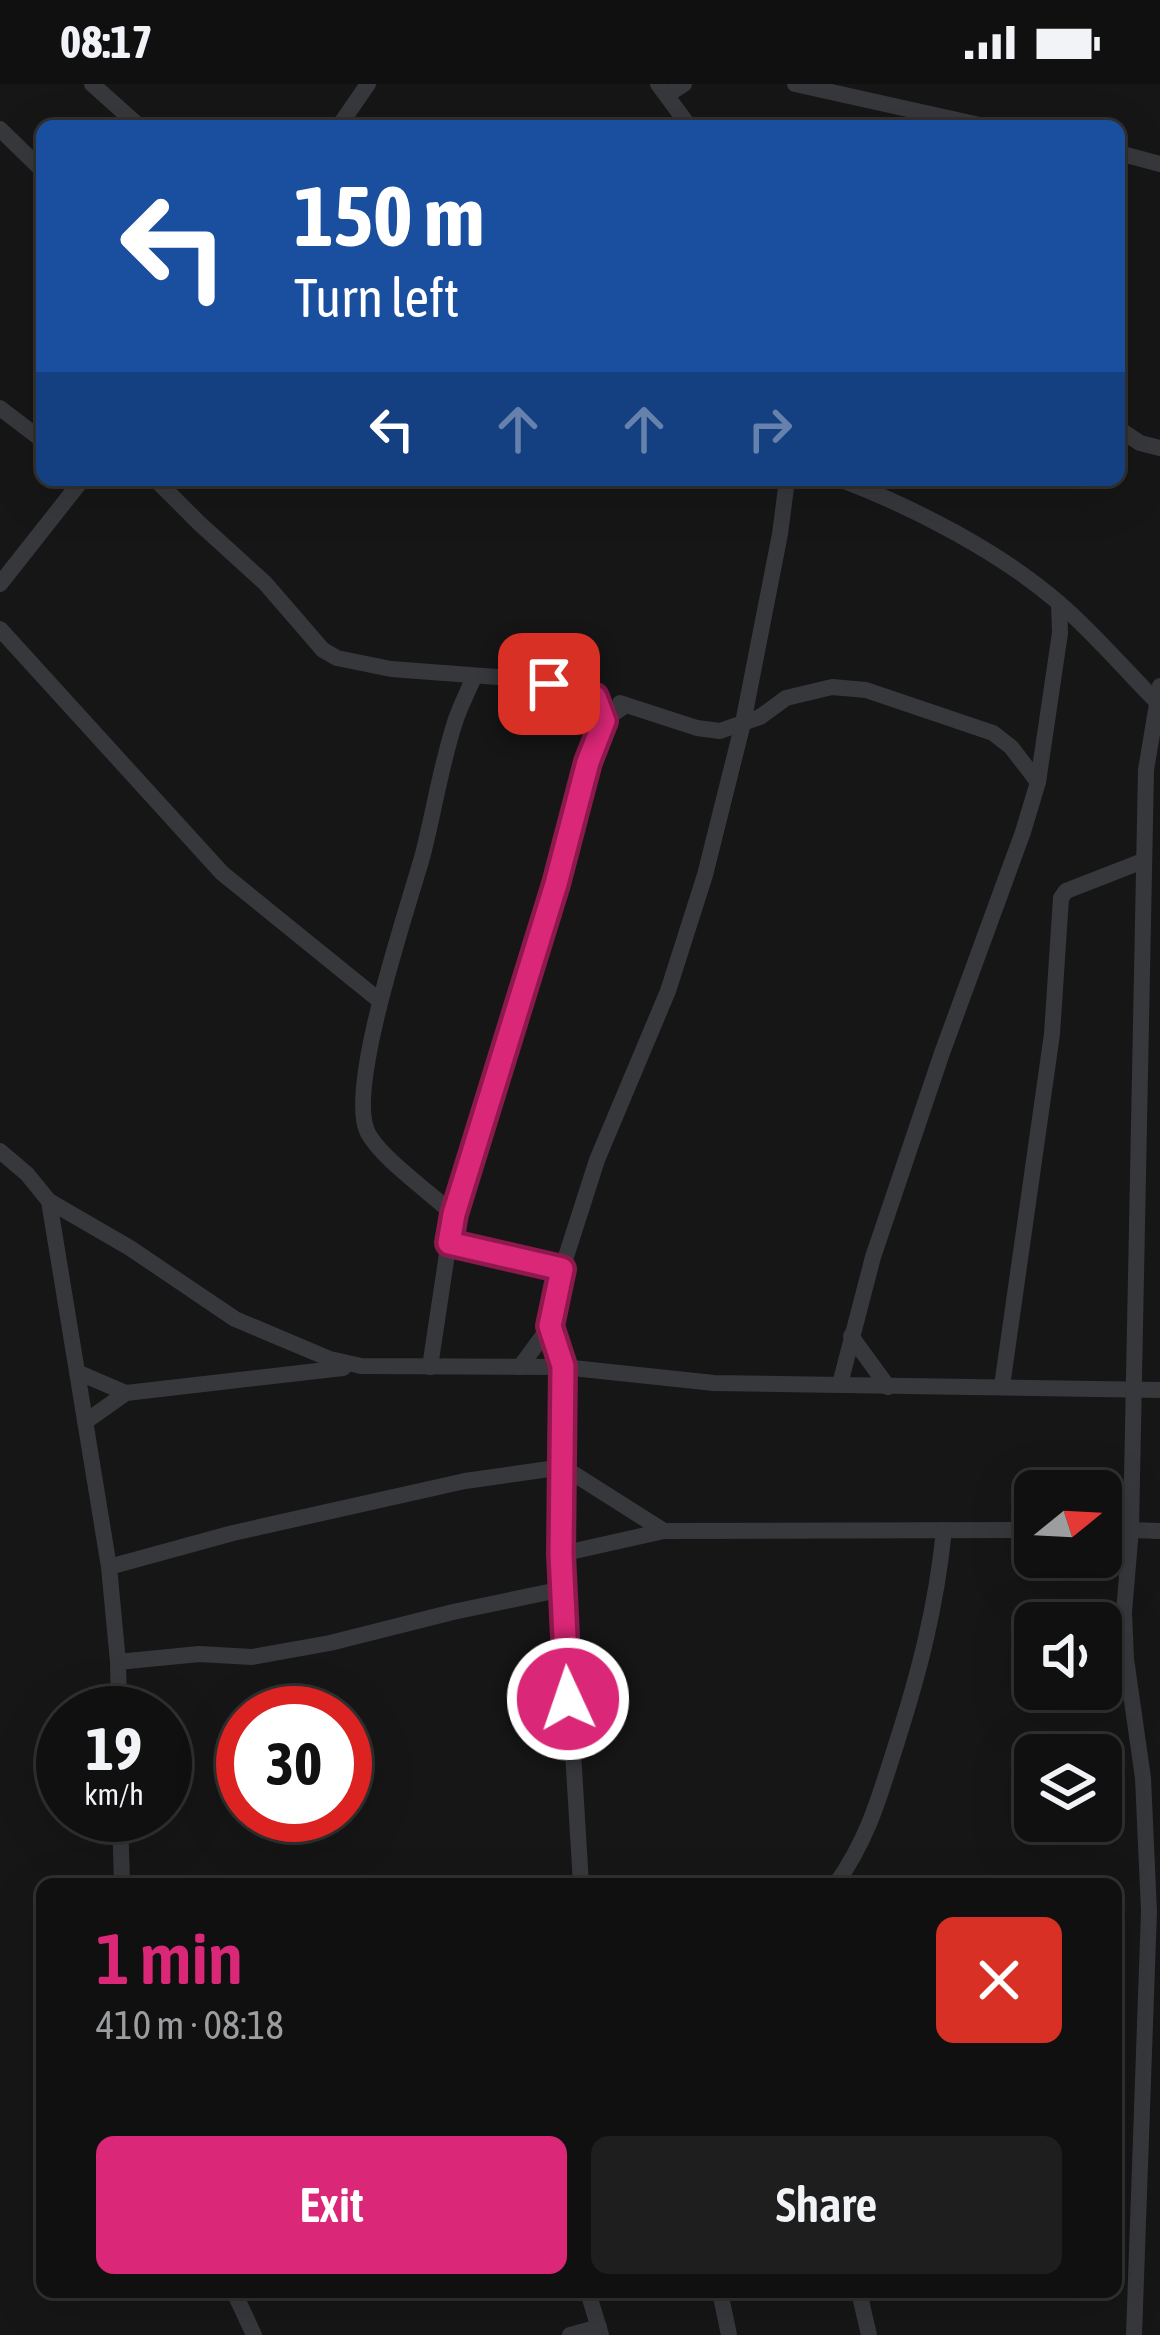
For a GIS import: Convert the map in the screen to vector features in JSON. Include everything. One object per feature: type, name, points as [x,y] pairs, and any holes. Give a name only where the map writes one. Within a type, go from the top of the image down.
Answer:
[{"type":"street","points":[[92,84],[132,120]]},
{"type":"street","points":[[342,120],[368,84]]},
{"type":"street","points":[[684,84],[663,90],[684,120]]},
{"type":"street","points":[[795,84],[822,86],[960,120]]},
{"type":"street","points":[[0,129],[36,164]]},
{"type":"street","points":[[1125,155],[1160,164]]},
{"type":"street","points":[[0,408],[36,435]]},
{"type":"street","points":[[1125,433],[1160,448]]},
{"type":"street","points":[[0,584],[77,486]]},
{"type":"street","points":[[162,486],[265,583],[323,650],[337,658],[391,669],[530,681],[697,728],[720,730],[760,717],[786,698],[832,687],[866,690],[992,734],[1011,747],[1038,782]]},
{"type":"street","points":[[520,1367],[550,1326],[562,1269],[597,1160],[668,991],[705,874],[743,723],[787,486]]},
{"type":"street","points":[[855,486],[940,525],[1010,567],[1059,603],[1159,694],[1143,861],[1131,1529],[1124,1612],[1139,1738],[1152,1775],[1155,1914],[1134,2335]]},
{"type":"street","points":[[840,1384],[873,1257],[1038,782],[1060,633],[1059,603]]},
{"type":"street","points":[[1060,633],[1081,624]]},
{"type":"street","points":[[0,629],[222,873],[380,1001]]},
{"type":"street","points":[[454,1214],[386,1155],[368,1135],[362,1113],[380,1001],[455,721],[474,677]]},
{"type":"street","points":[[751,683],[762,693],[786,698]]},
{"type":"street","points":[[595,697],[604,721]]},
{"type":"street","points":[[430,1366],[454,1214],[556,884],[588,762],[604,721],[626,705]]},
{"type":"street","points":[[1002,1386],[1052,1034],[1061,898],[1066,891],[1143,861]]},
{"type":"street","points":[[0,1151],[49,1201],[235,1319],[330,1359],[361,1366]]},
{"type":"street","points":[[49,1201],[109,1568],[118,1686]]},
{"type":"street","points":[[449,1243],[562,1269]]},
{"type":"street","points":[[550,1326],[563,1366],[561,1554],[583,1878]]},
{"type":"street","points":[[850,1336],[887,1387]]},
{"type":"street","points":[[85,1422],[126,1393],[361,1366],[563,1366],[714,1382],[1160,1390]]},
{"type":"street","points":[[77,1372],[126,1393]]},
{"type":"street","points":[[109,1568],[232,1533],[465,1481],[563,1468],[664,1531]]},
{"type":"street","points":[[1122,1529],[1160,1531]]},
{"type":"street","points":[[840,1878],[860,1850],[907,1710],[938,1590],[944,1530]]},
{"type":"street","points":[[561,1554],[664,1531],[1014,1530]]},
{"type":"street","points":[[118,1662],[172,1655],[252,1657],[563,1588]]},
{"type":"street","points":[[1139,1738],[1160,1748]]},
{"type":"street","points":[[121,1842],[122,1878]]},
{"type":"street","points":[[237,2298],[254,2335]]},
{"type":"street","points":[[570,2335],[600,2331],[591,2298]]},
{"type":"street","points":[[721,2298],[729,2335]]},
{"type":"street","points":[[860,2298],[869,2335]]},
{"type":"route","points":[[549,684],[595,697],[604,721],[588,762],[449,1243],[562,1269],[550,1326],[563,1366],[561,1554],[568,1699]]}]
